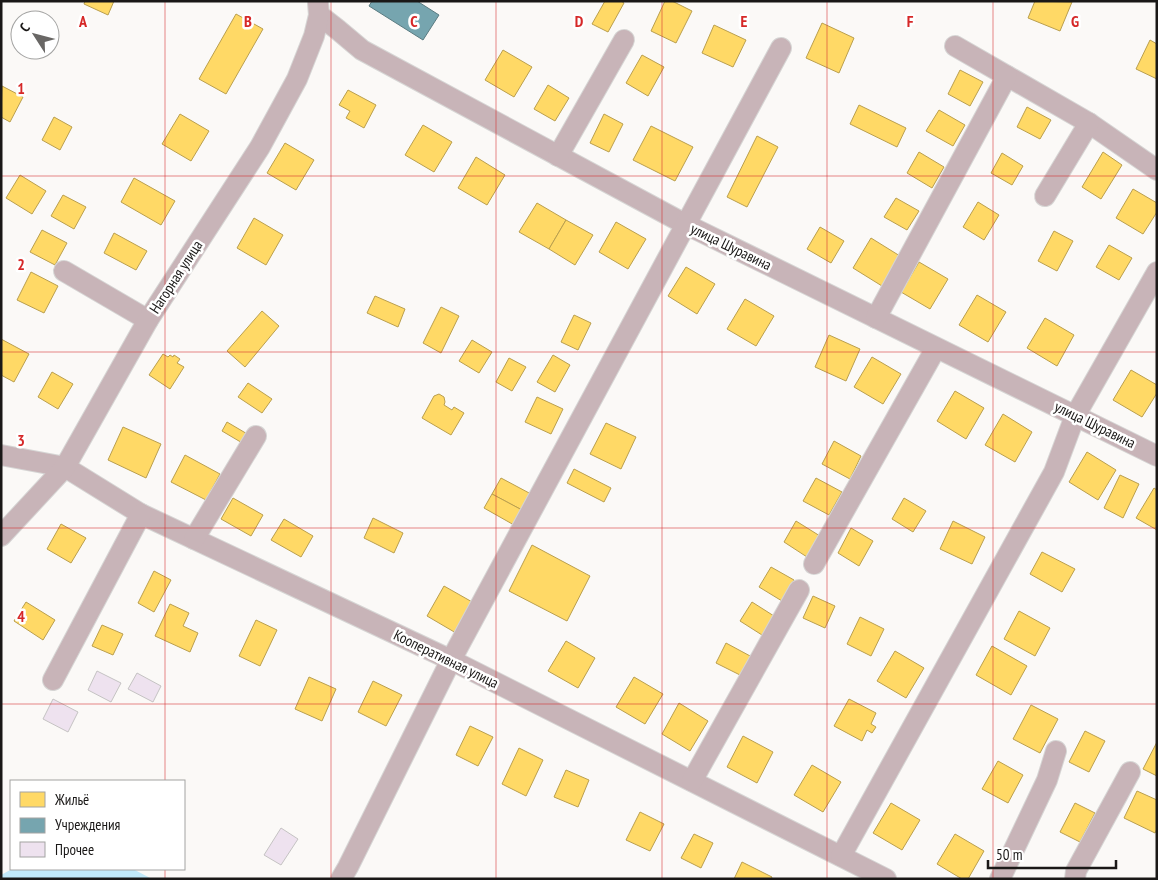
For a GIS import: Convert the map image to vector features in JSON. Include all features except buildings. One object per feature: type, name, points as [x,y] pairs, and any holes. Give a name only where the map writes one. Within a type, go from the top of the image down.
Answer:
[{"type":"street","name":"улица Шуравина","points":[[318,8],[337,29],[362,50],[685,224],[1157,456]]},
{"type":"street","name":"Нагорная улица","points":[[1,536],[65,467],[148,320],[260,147],[297,79],[314,36],[318,8]]},
{"type":"street","points":[[558,156],[624,40]]},
{"type":"street","points":[[956,46],[1089,123],[1157,170]]},
{"type":"street","points":[[341,879],[451,660],[781,48]]},
{"type":"street","points":[[876,318],[1007,76]]},
{"type":"street","points":[[1045,196],[1089,123]]},
{"type":"street","points":[[64,271],[148,320]]},
{"type":"street","points":[[841,856],[1054,472],[1075,416],[1157,272]]},
{"type":"street","points":[[814,564],[936,348]]},
{"type":"street","points":[[194,539],[256,436]]},
{"type":"street","name":"Кооперативная улица","points":[[1,455],[65,467],[141,514],[451,660],[886,879]]},
{"type":"street","points":[[53,680],[141,514]]},
{"type":"street","points":[[692,781],[800,590]]},
{"type":"street","points":[[1000,879],[1047,780],[1056,751]]},
{"type":"street","points":[[1074,879],[1076,871],[1130,772]]},
{"type":"water","points":[[10,870],[135,870],[152,879],[1,879],[1,875]]}]
